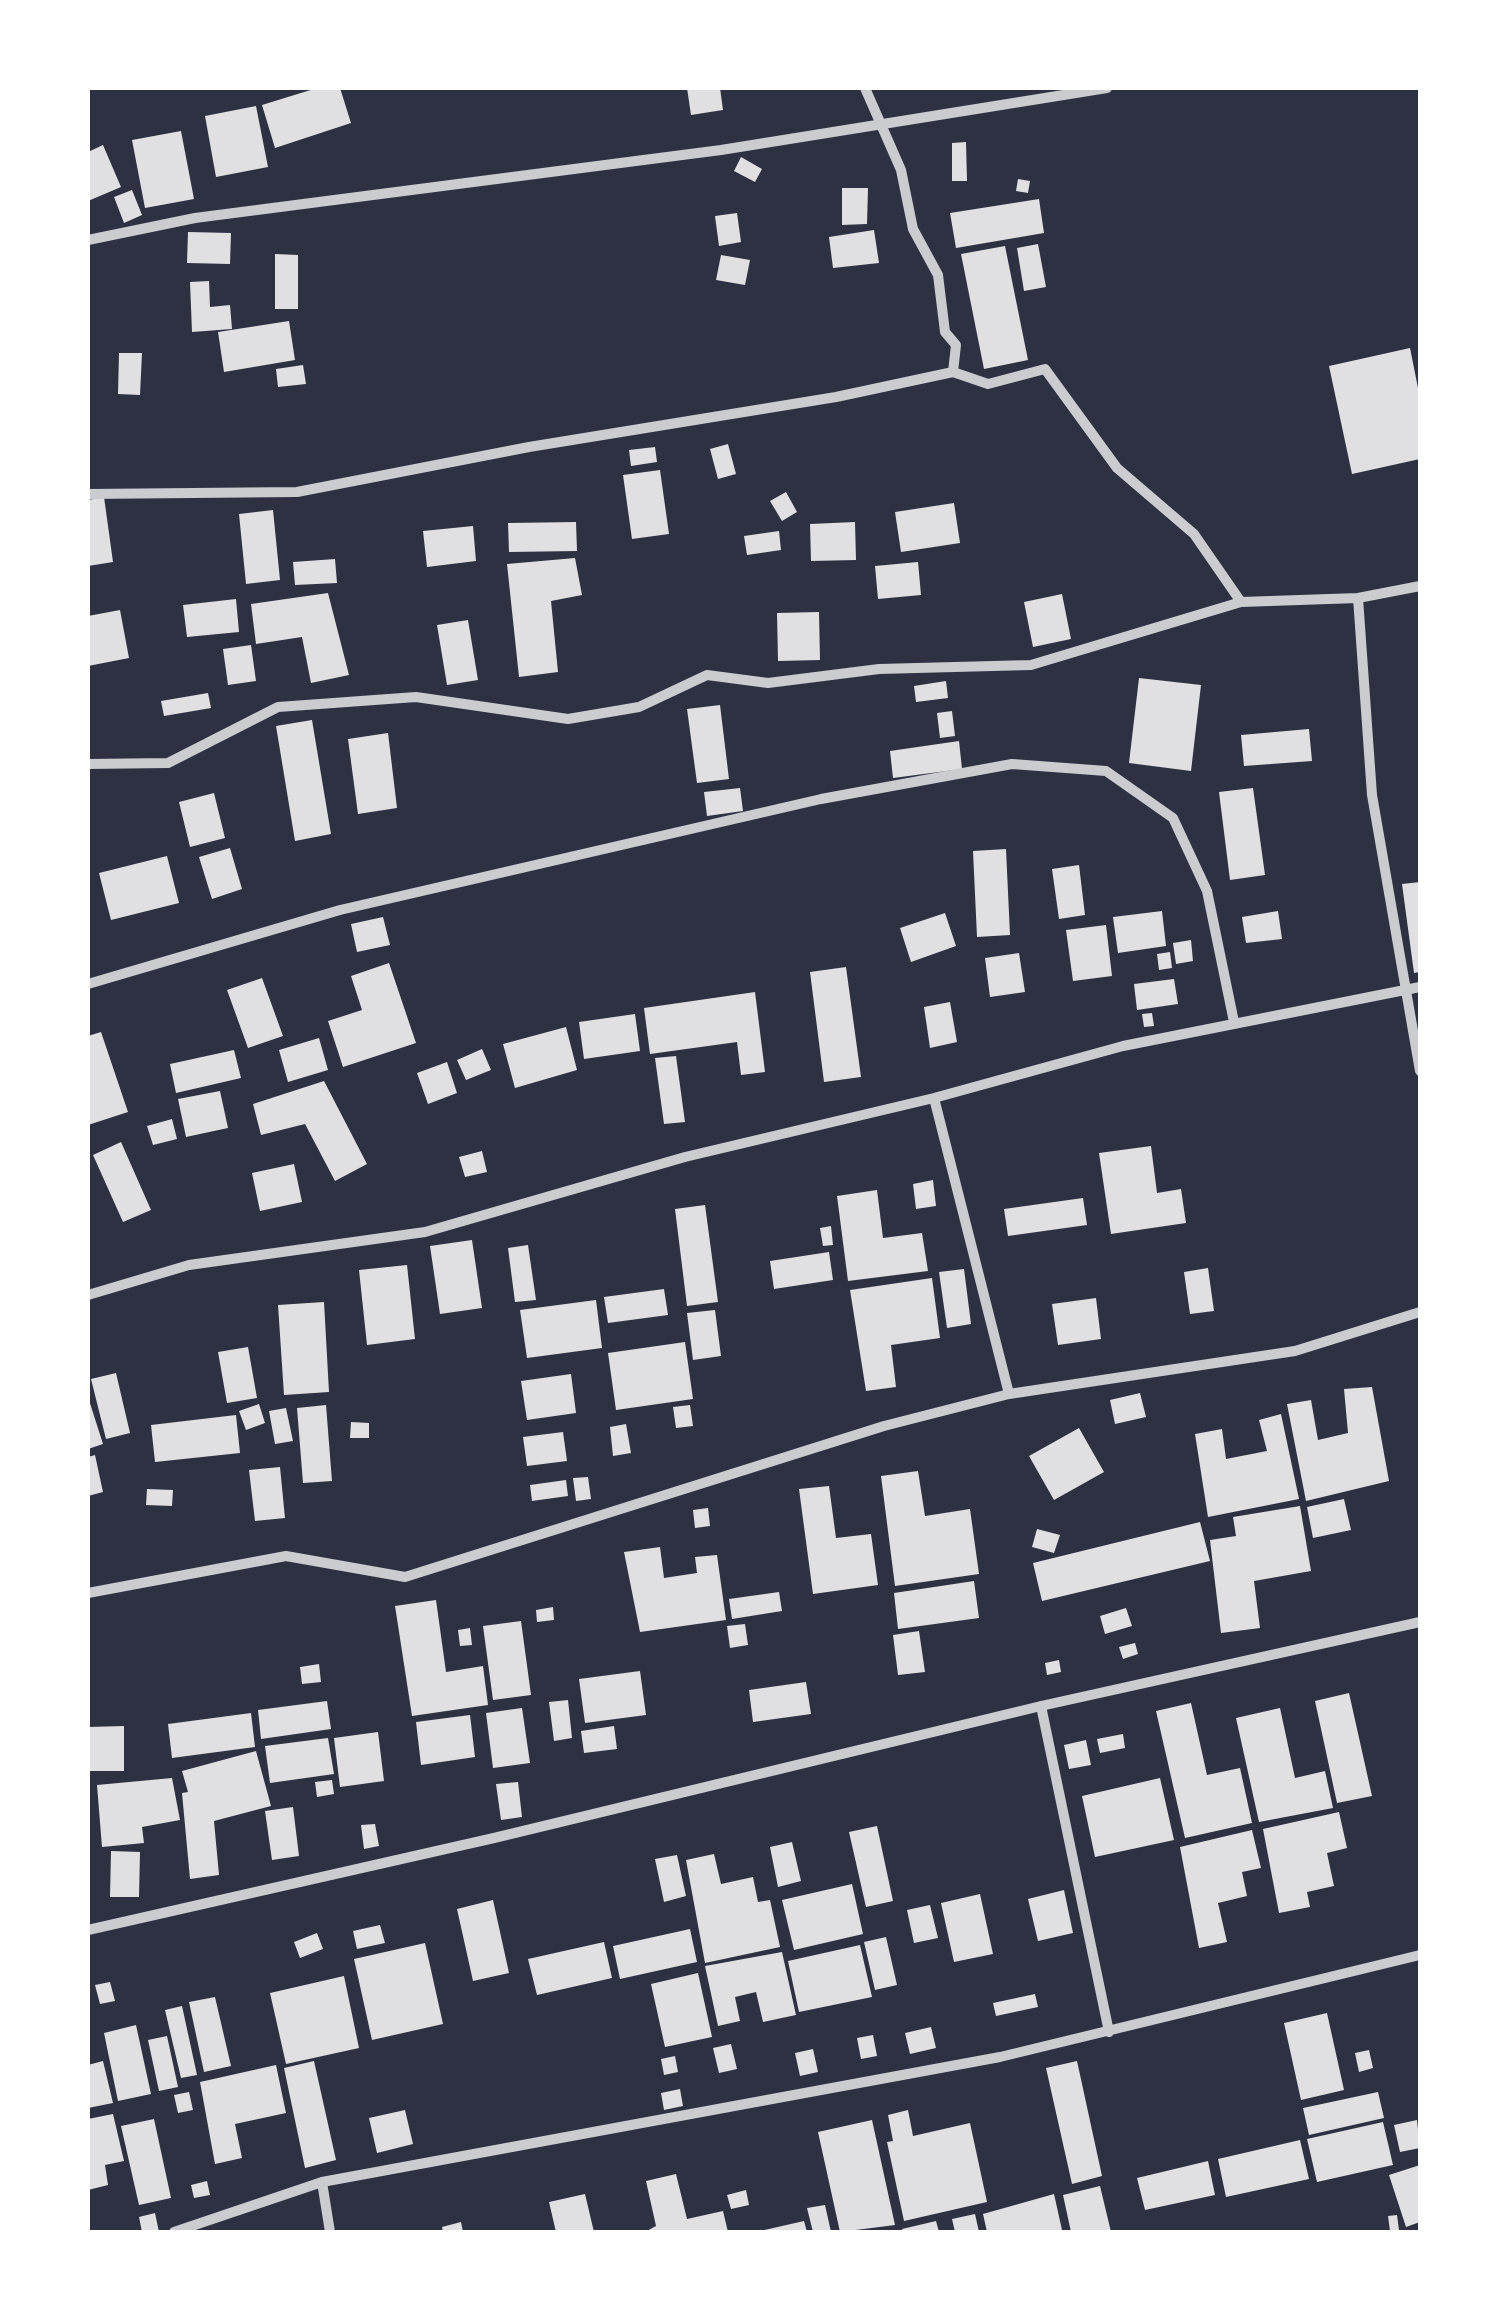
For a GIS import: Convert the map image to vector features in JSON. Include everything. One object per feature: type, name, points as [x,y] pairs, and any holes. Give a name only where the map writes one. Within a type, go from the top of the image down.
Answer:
[{"type":"street","points":[[865,88],[900,170],[913,229],[938,275],[946,332],[956,345],[953,372]]},
{"type":"street","points":[[88,240],[195,218],[721,150],[1107,88]]},
{"type":"street","points":[[88,494],[297,492],[529,447],[836,397],[953,372],[988,384],[1046,369],[1118,468],[1194,534],[1241,602]]},
{"type":"street","points":[[88,764],[168,763],[278,707],[416,697],[568,719],[639,707],[707,675],[768,682],[879,670],[1030,665],[1241,602],[1358,598],[1420,586]]},
{"type":"street","points":[[1358,598],[1372,795],[1414,988],[1420,1071]]},
{"type":"street","points":[[88,984],[340,910],[821,799],[1012,764],[1106,771],[1173,818],[1207,891],[1234,1022]]},
{"type":"street","points":[[88,1294],[188,1265],[425,1232],[685,1157],[934,1098],[1123,1046],[1414,988]]},
{"type":"street","points":[[934,1098],[1009,1394]]},
{"type":"street","points":[[88,1593],[286,1556],[405,1577],[884,1426],[1009,1394],[1295,1350],[1420,1312]]},
{"type":"street","points":[[88,1930],[494,1838],[1041,1706],[1420,1622]]},
{"type":"street","points":[[1041,1706],[1110,2032]]},
{"type":"street","points":[[174,2232],[322,2182],[1110,2032],[1420,1955]]},
{"type":"street","points":[[322,2182],[330,2232]]},
{"type":"building","points":[[317,88],[340,88],[351,123],[275,148],[262,105]]},
{"type":"building","points":[[687,88],[720,88],[723,110],[691,115]]},
{"type":"building","points":[[256,106],[268,167],[216,177],[205,116]]},
{"type":"building","points":[[181,131],[194,199],[145,208],[132,140]]},
{"type":"building","points":[[966,142],[967,181],[952,181],[952,143]]},
{"type":"building","points":[[103,145],[121,187],[88,201],[88,152]]},
{"type":"building","points":[[741,157],[762,169],[755,182],[734,171]]},
{"type":"building","points":[[1018,179],[1030,181],[1028,193],[1016,191]]},
{"type":"building","points":[[842,188],[868,188],[867,224],[842,225]]},
{"type":"building","points":[[132,190],[142,215],[124,223],[114,197]]},
{"type":"building","points":[[1039,199],[1044,233],[956,248],[950,213]]},
{"type":"building","points":[[737,213],[741,242],[719,246],[715,216]]},
{"type":"building","points":[[874,230],[879,263],[833,268],[829,237]]},
{"type":"building","points":[[188,232],[231,233],[230,264],[187,263]]},
{"type":"building","points":[[1038,244],[1046,287],[1024,291],[1017,248]]},
{"type":"building","points":[[1005,246],[1028,360],[984,369],[961,254]]},
{"type":"building","points":[[275,254],[298,255],[298,309],[275,309]]},
{"type":"building","points":[[721,255],[750,260],[745,285],[716,280]]},
{"type":"building","points":[[209,281],[210,307],[230,305],[232,329],[192,332],[190,282]]},
{"type":"building","points":[[289,321],[295,360],[224,372],[218,332]]},
{"type":"building","points":[[1410,348],[1420,398],[1420,459],[1352,474],[1329,366]]},
{"type":"building","points":[[119,353],[142,353],[140,395],[118,394]]},
{"type":"building","points":[[303,365],[306,384],[278,387],[276,369]]},
{"type":"building","points":[[728,444],[736,474],[718,479],[710,449]]},
{"type":"building","points":[[655,447],[657,462],[631,466],[629,450]]},
{"type":"building","points":[[660,470],[669,534],[632,539],[623,475]]},
{"type":"building","points":[[786,492],[797,512],[782,521],[770,501]]},
{"type":"building","points":[[104,497],[113,562],[88,566],[88,500]]},
{"type":"building","points":[[954,503],[960,543],[901,552],[895,512]]},
{"type":"building","points":[[273,510],[280,580],[246,584],[239,514]]},
{"type":"building","points":[[576,522],[577,551],[509,552],[508,523]]},
{"type":"building","points":[[855,522],[856,560],[811,561],[810,524]]},
{"type":"building","points":[[473,526],[476,561],[427,567],[423,531]]},
{"type":"building","points":[[779,531],[781,550],[747,555],[744,536]]},
{"type":"building","points":[[575,558],[582,595],[551,601],[558,672],[519,677],[507,564]]},
{"type":"building","points":[[335,559],[337,583],[295,585],[293,562]]},
{"type":"building","points":[[918,562],[921,595],[878,599],[875,566]]},
{"type":"building","points":[[328,593],[349,675],[311,683],[302,637],[256,644],[251,604]]},
{"type":"building","points":[[1062,594],[1071,639],[1033,647],[1024,602]]},
{"type":"building","points":[[236,599],[239,632],[187,637],[183,605]]},
{"type":"building","points":[[120,610],[129,658],[88,666],[88,616]]},
{"type":"building","points":[[819,612],[820,660],[778,661],[777,613]]},
{"type":"building","points":[[468,620],[478,680],[447,685],[437,625]]},
{"type":"building","points":[[251,645],[256,681],[228,685],[223,649]]},
{"type":"building","points":[[1139,678],[1201,685],[1191,771],[1129,763]]},
{"type":"building","points":[[946,681],[948,698],[916,702],[914,686]]},
{"type":"building","points":[[208,693],[211,708],[164,716],[161,701]]},
{"type":"building","points":[[720,705],[729,779],[697,783],[687,709]]},
{"type":"building","points":[[952,711],[955,736],[940,738],[937,713]]},
{"type":"building","points":[[312,720],[331,834],[295,841],[276,726]]},
{"type":"building","points":[[1309,729],[1312,761],[1244,766],[1241,735]]},
{"type":"building","points":[[388,733],[397,808],[358,814],[348,739]]},
{"type":"building","points":[[959,741],[962,769],[893,778],[890,751]]},
{"type":"building","points":[[740,788],[743,811],[707,816],[704,792]]},
{"type":"building","points":[[1253,788],[1265,875],[1230,880],[1219,792]]},
{"type":"building","points":[[214,793],[225,838],[190,847],[179,802]]},
{"type":"building","points":[[230,848],[242,889],[212,899],[199,857]]},
{"type":"building","points":[[1006,849],[1010,935],[977,937],[973,851]]},
{"type":"building","points":[[167,856],[179,903],[111,920],[99,873]]},
{"type":"building","points":[[1079,865],[1085,915],[1059,919],[1052,869]]},
{"type":"building","points":[[1420,882],[1420,972],[1414,973],[1402,884]]},
{"type":"building","points":[[1162,911],[1166,946],[1118,953],[1113,917]]},
{"type":"building","points":[[1278,911],[1282,939],[1246,943],[1242,917]]},
{"type":"building","points":[[945,913],[956,946],[911,962],[900,928]]},
{"type":"building","points":[[383,917],[390,945],[357,952],[351,924]]},
{"type":"building","points":[[1106,925],[1112,976],[1073,981],[1066,930]]},
{"type":"building","points":[[1191,940],[1193,961],[1176,964],[1173,943]]},
{"type":"building","points":[[1170,952],[1172,968],[1159,970],[1157,954]]},
{"type":"building","points":[[1019,953],[1025,992],[990,997],[985,958]]},
{"type":"building","points":[[389,963],[416,1043],[343,1067],[328,1021],[362,1010],[351,976]]},
{"type":"building","points":[[846,967],[861,1077],[824,1082],[810,972]]},
{"type":"building","points":[[262,978],[283,1036],[248,1048],[227,990]]},
{"type":"building","points":[[1174,979],[1178,1004],[1137,1010],[1134,984]]},
{"type":"building","points":[[755,992],[765,1072],[741,1075],[737,1042],[650,1054],[644,1008]]},
{"type":"building","points":[[950,1002],[957,1042],[930,1048],[924,1007]]},
{"type":"building","points":[[1152,1013],[1154,1026],[1144,1027],[1142,1014]]},
{"type":"building","points":[[635,1014],[640,1051],[584,1059],[579,1022]]},
{"type":"building","points":[[566,1027],[577,1070],[515,1088],[503,1044]]},
{"type":"building","points":[[101,1032],[128,1112],[88,1125],[88,1036]]},
{"type":"building","points":[[319,1038],[328,1070],[288,1082],[279,1050]]},
{"type":"building","points":[[482,1049],[491,1070],[466,1080],[457,1060]]},
{"type":"building","points":[[234,1050],[241,1078],[176,1093],[170,1064]]},
{"type":"building","points":[[676,1056],[685,1122],[664,1124],[655,1058]]},
{"type":"building","points":[[447,1062],[457,1093],[428,1104],[417,1073]]},
{"type":"building","points":[[324,1081],[367,1164],[335,1181],[305,1124],[261,1135],[253,1104]]},
{"type":"building","points":[[220,1091],[228,1128],[186,1137],[178,1099]]},
{"type":"building","points":[[172,1119],[177,1139],[153,1145],[147,1126]]},
{"type":"building","points":[[121,1142],[151,1210],[123,1222],[93,1155]]},
{"type":"building","points":[[1151,1146],[1157,1193],[1181,1189],[1186,1223],[1111,1234],[1099,1153]]},
{"type":"building","points":[[482,1151],[487,1172],[465,1177],[459,1157]]},
{"type":"building","points":[[294,1164],[302,1202],[260,1211],[252,1173]]},
{"type":"building","points":[[933,1180],[936,1206],[916,1209],[913,1184]]},
{"type":"building","points":[[877,1190],[883,1238],[922,1233],[928,1271],[848,1281],[837,1196]]},
{"type":"building","points":[[1083,1198],[1087,1225],[1008,1236],[1004,1209]]},
{"type":"building","points":[[705,1205],[718,1302],[687,1306],[675,1209]]},
{"type":"building","points":[[831,1226],[833,1245],[823,1246],[820,1228]]},
{"type":"building","points":[[472,1240],[482,1308],[440,1314],[430,1246]]},
{"type":"building","points":[[528,1245],[536,1300],[515,1302],[508,1248]]},
{"type":"building","points":[[829,1252],[833,1280],[774,1289],[770,1261]]},
{"type":"building","points":[[407,1265],[415,1339],[367,1345],[359,1270]]},
{"type":"building","points":[[1208,1268],[1214,1311],[1190,1314],[1184,1272]]},
{"type":"building","points":[[964,1269],[971,1324],[947,1328],[939,1272]]},
{"type":"building","points":[[932,1278],[940,1338],[891,1345],[896,1387],[866,1391],[850,1290]]},
{"type":"building","points":[[664,1289],[668,1315],[608,1323],[604,1297]]},
{"type":"building","points":[[1096,1298],[1101,1339],[1058,1345],[1052,1304]]},
{"type":"building","points":[[596,1300],[602,1348],[527,1358],[520,1310]]},
{"type":"building","points":[[324,1302],[329,1392],[284,1395],[278,1305]]},
{"type":"building","points":[[715,1310],[721,1356],[693,1360],[687,1313]]},
{"type":"building","points":[[685,1342],[693,1399],[616,1410],[608,1353]]},
{"type":"building","points":[[248,1347],[257,1398],[227,1403],[218,1352]]},
{"type":"building","points":[[116,1373],[130,1433],[106,1439],[91,1379]]},
{"type":"building","points":[[571,1374],[576,1413],[527,1420],[521,1381]]},
{"type":"building","points":[[1372,1387],[1389,1481],[1306,1501],[1287,1404],[1311,1400],[1318,1440],[1348,1433],[1344,1389]]},
{"type":"building","points":[[1140,1393],[1146,1417],[1115,1424],[1110,1400]]},
{"type":"building","points":[[88,1397],[103,1444],[88,1449]]},
{"type":"building","points":[[259,1404],[265,1423],[246,1430],[239,1411]]},
{"type":"building","points":[[326,1405],[332,1481],[303,1483],[297,1408]]},
{"type":"building","points":[[690,1405],[693,1426],[676,1428],[673,1407]]},
{"type":"building","points":[[286,1408],[293,1441],[275,1444],[269,1411]]},
{"type":"building","points":[[1281,1414],[1299,1499],[1208,1517],[1195,1434],[1222,1429],[1226,1459],[1267,1451],[1259,1420]]},
{"type":"building","points":[[236,1415],[240,1453],[155,1462],[151,1425]]},
{"type":"building","points":[[351,1422],[369,1423],[369,1438],[350,1438]]},
{"type":"building","points":[[626,1424],[631,1453],[613,1456],[610,1427]]},
{"type":"building","points":[[1079,1428],[1104,1472],[1054,1500],[1029,1456]]},
{"type":"building","points":[[563,1432],[567,1461],[527,1466],[523,1437]]},
{"type":"building","points":[[95,1455],[103,1492],[88,1496],[88,1457]]},
{"type":"building","points":[[280,1467],[285,1518],[255,1521],[249,1470]]},
{"type":"building","points":[[918,1471],[925,1516],[970,1509],[979,1574],[895,1586],[881,1476]]},
{"type":"building","points":[[588,1477],[591,1499],[576,1501],[573,1478]]},
{"type":"building","points":[[566,1480],[568,1496],[532,1501],[530,1485]]},
{"type":"building","points":[[829,1486],[836,1538],[871,1534],[878,1585],[813,1594],[799,1489]]},
{"type":"building","points":[[147,1489],[173,1490],[172,1506],[146,1505]]},
{"type":"building","points":[[1344,1499],[1351,1530],[1313,1538],[1307,1507]]},
{"type":"building","points":[[1300,1506],[1311,1571],[1254,1581],[1260,1628],[1221,1633],[1210,1540],[1236,1536],[1233,1517]]},
{"type":"building","points":[[708,1508],[710,1526],[695,1528],[693,1510]]},
{"type":"building","points":[[1200,1522],[1210,1561],[1042,1601],[1033,1563]]},
{"type":"building","points":[[1037,1529],[1060,1535],[1054,1553],[1032,1547]]},
{"type":"building","points":[[660,1547],[664,1578],[697,1573],[695,1557],[717,1555],[726,1620],[640,1632],[624,1552]]},
{"type":"building","points":[[974,1581],[979,1618],[898,1629],[894,1593]]},
{"type":"building","points":[[779,1592],[782,1611],[732,1619],[729,1599]]},
{"type":"building","points":[[436,1600],[446,1672],[483,1666],[488,1705],[412,1716],[395,1606]]},
{"type":"building","points":[[553,1607],[554,1620],[537,1622],[536,1610]]},
{"type":"building","points":[[1126,1608],[1132,1626],[1105,1634],[1100,1616]]},
{"type":"building","points":[[521,1621],[531,1695],[493,1700],[483,1626]]},
{"type":"building","points":[[745,1624],[748,1645],[730,1648],[727,1626]]},
{"type":"building","points":[[470,1628],[472,1645],[460,1646],[458,1630]]},
{"type":"building","points":[[919,1631],[925,1672],[898,1675],[893,1635]]},
{"type":"building","points":[[1135,1643],[1138,1654],[1123,1659],[1119,1647]]},
{"type":"building","points":[[1059,1660],[1061,1672],[1047,1675],[1045,1663]]},
{"type":"building","points":[[319,1664],[321,1682],[302,1684],[300,1667]]},
{"type":"building","points":[[640,1671],[646,1715],[585,1723],[579,1679]]},
{"type":"building","points":[[806,1682],[811,1714],[753,1722],[749,1690]]},
{"type":"building","points":[[1349,1693],[1372,1796],[1337,1803],[1315,1701]]},
{"type":"building","points":[[568,1700],[572,1738],[554,1741],[549,1702]]},
{"type":"building","points":[[327,1701],[331,1729],[261,1739],[258,1710]]},
{"type":"building","points":[[1191,1703],[1207,1775],[1240,1768],[1252,1823],[1185,1838],[1156,1711]]},
{"type":"building","points":[[522,1708],[530,1763],[493,1768],[486,1713]]},
{"type":"building","points":[[1280,1708],[1295,1778],[1325,1771],[1333,1808],[1259,1822],[1236,1718]]},
{"type":"building","points":[[251,1713],[255,1747],[172,1758],[168,1724]]},
{"type":"building","points":[[470,1715],[475,1757],[421,1765],[416,1722]]},
{"type":"building","points":[[124,1726],[124,1771],[88,1771],[88,1727]]},
{"type":"building","points":[[614,1726],[617,1749],[584,1753],[581,1731]]},
{"type":"building","points":[[378,1732],[384,1781],[340,1787],[334,1738]]},
{"type":"building","points":[[1123,1734],[1125,1748],[1100,1753],[1097,1739]]},
{"type":"building","points":[[328,1738],[334,1774],[270,1783],[265,1746]]},
{"type":"building","points":[[1086,1740],[1091,1765],[1069,1769],[1064,1745]]},
{"type":"building","points":[[256,1751],[271,1806],[214,1821],[219,1875],[190,1879],[182,1793],[188,1792],[182,1771]]},
{"type":"building","points":[[172,1778],[180,1820],[142,1827],[144,1843],[102,1847],[97,1785]]},
{"type":"building","points":[[1160,1778],[1174,1840],[1095,1857],[1082,1796]]},
{"type":"building","points":[[332,1780],[334,1794],[317,1797],[315,1782]]},
{"type":"building","points":[[518,1782],[522,1817],[501,1820],[496,1784]]},
{"type":"building","points":[[293,1807],[299,1856],[272,1860],[265,1811]]},
{"type":"building","points":[[1339,1812],[1347,1848],[1327,1853],[1334,1886],[1307,1892],[1310,1907],[1279,1913],[1263,1829]]},
{"type":"building","points":[[375,1824],[379,1846],[364,1849],[361,1825]]},
{"type":"building","points":[[877,1826],[893,1901],[866,1907],[849,1832]]},
{"type":"building","points":[[1252,1830],[1261,1868],[1242,1872],[1247,1896],[1218,1903],[1227,1942],[1199,1948],[1180,1847]]},
{"type":"building","points":[[792,1842],[801,1881],[778,1887],[770,1847]]},
{"type":"building","points":[[111,1851],[140,1852],[139,1897],[110,1897]]},
{"type":"building","points":[[714,1854],[721,1884],[753,1877],[758,1902],[770,1900],[780,1947],[705,1963],[686,1860]]},
{"type":"building","points":[[677,1855],[686,1896],[664,1902],[655,1859]]},
{"type":"building","points":[[852,1884],[863,1934],[794,1950],[782,1900]]},
{"type":"building","points":[[1064,1890],[1073,1933],[1038,1941],[1028,1899]]},
{"type":"building","points":[[980,1894],[993,1954],[954,1962],[941,1903]]},
{"type":"building","points":[[493,1900],[509,1973],[473,1981],[457,1909]]},
{"type":"building","points":[[930,1905],[938,1938],[914,1943],[907,1910]]},
{"type":"building","points":[[380,1925],[385,1943],[357,1949],[353,1931]]},
{"type":"building","points":[[690,1929],[697,1962],[620,1979],[613,1946]]},
{"type":"building","points":[[317,1933],[323,1949],[300,1958],[294,1942]]},
{"type":"building","points":[[886,1937],[897,1985],[875,1990],[864,1942]]},
{"type":"building","points":[[604,1942],[612,1978],[537,1995],[528,1959]]},
{"type":"building","points":[[425,1943],[443,2024],[372,2040],[354,1959]]},
{"type":"building","points":[[860,1945],[872,1997],[799,2012],[788,1961]]},
{"type":"building","points":[[782,1952],[796,2015],[763,2022],[756,1992],[735,1997],[740,2021],[718,2026],[705,1966]]},
{"type":"building","points":[[698,1973],[712,2037],[665,2047],[651,1984]]},
{"type":"building","points":[[344,1976],[359,2048],[286,2064],[270,1993]]},
{"type":"building","points":[[110,1982],[115,2001],[100,2004],[95,1985]]},
{"type":"building","points":[[1035,1994],[1038,2007],[996,2016],[993,2003]]},
{"type":"building","points":[[215,1997],[231,2066],[204,2072],[189,2002]]},
{"type":"building","points":[[182,2006],[197,2075],[181,2078],[165,2010]]},
{"type":"building","points":[[1327,2013],[1344,2090],[1301,2100],[1284,2023]]},
{"type":"building","points":[[136,2025],[151,2094],[118,2101],[104,2033]]},
{"type":"building","points":[[931,2027],[936,2048],[910,2054],[905,2033]]},
{"type":"building","points":[[873,2035],[877,2056],[861,2059],[857,2038]]},
{"type":"building","points":[[167,2036],[178,2087],[159,2091],[148,2040]]},
{"type":"building","points":[[731,2044],[737,2069],[719,2073],[713,2048]]},
{"type":"building","points":[[813,2049],[818,2072],[800,2076],[795,2053]]},
{"type":"building","points":[[1369,2050],[1373,2068],[1359,2072],[1355,2053]]},
{"type":"building","points":[[675,2056],[678,2072],[664,2075],[661,2059]]},
{"type":"building","points":[[103,2061],[113,2103],[88,2108],[88,2065]]},
{"type":"building","points":[[314,2061],[336,2160],[305,2168],[284,2068]]},
{"type":"building","points":[[1077,2061],[1102,2176],[1072,2184],[1046,2068]]},
{"type":"building","points":[[276,2065],[286,2113],[235,2124],[242,2158],[215,2164],[200,2082]]},
{"type":"building","points":[[680,2089],[683,2106],[664,2110],[661,2093]]},
{"type":"building","points":[[189,2092],[193,2110],[178,2113],[174,2095]]},
{"type":"building","points":[[1378,2092],[1384,2118],[1309,2135],[1303,2108]]},
{"type":"building","points":[[405,2110],[413,2144],[377,2153],[369,2118]]},
{"type":"building","points":[[908,2110],[913,2136],[970,2123],[987,2202],[904,2221],[887,2142],[893,2141],[888,2115]]},
{"type":"building","points":[[113,2114],[124,2161],[105,2165],[108,2185],[88,2190],[88,2119]]},
{"type":"building","points":[[154,2119],[171,2198],[139,2205],[121,2126]]},
{"type":"building","points":[[872,2120],[895,2225],[840,2232],[818,2132]]},
{"type":"building","points":[[1417,2120],[1420,2148],[1400,2152],[1394,2125]]},
{"type":"building","points":[[1383,2122],[1393,2165],[1317,2182],[1307,2139]]},
{"type":"building","points":[[1300,2140],[1309,2179],[1226,2197],[1218,2159]]},
{"type":"building","points":[[1208,2161],[1215,2195],[1145,2210],[1137,2178]]},
{"type":"building","points":[[1420,2165],[1420,2222],[1406,2227],[1389,2175]]},
{"type":"building","points":[[676,2174],[687,2219],[723,2211],[728,2232],[645,2232],[656,2226],[646,2181]]},
{"type":"building","points":[[207,2181],[210,2195],[194,2198],[191,2185]]},
{"type":"building","points":[[1100,2186],[1111,2232],[1071,2232],[1063,2195]]},
{"type":"building","points":[[746,2190],[749,2205],[731,2209],[727,2195]]},
{"type":"building","points":[[585,2194],[594,2232],[556,2232],[549,2202]]},
{"type":"building","points":[[1054,2194],[1062,2230],[987,2232],[983,2214]]},
{"type":"building","points":[[825,2205],[831,2232],[813,2232],[807,2208]]},
{"type":"building","points":[[155,2213],[159,2232],[142,2232],[139,2217]]},
{"type":"building","points":[[975,2214],[979,2232],[955,2232],[952,2219]]},
{"type":"building","points":[[1397,2215],[1399,2230],[1390,2231],[1388,2216]]},
{"type":"building","points":[[804,2221],[807,2232],[760,2232],[760,2231]]},
{"type":"building","points":[[936,2221],[939,2232],[902,2229]]},
{"type":"building","points":[[461,2222],[463,2232],[443,2232],[442,2227]]}]
